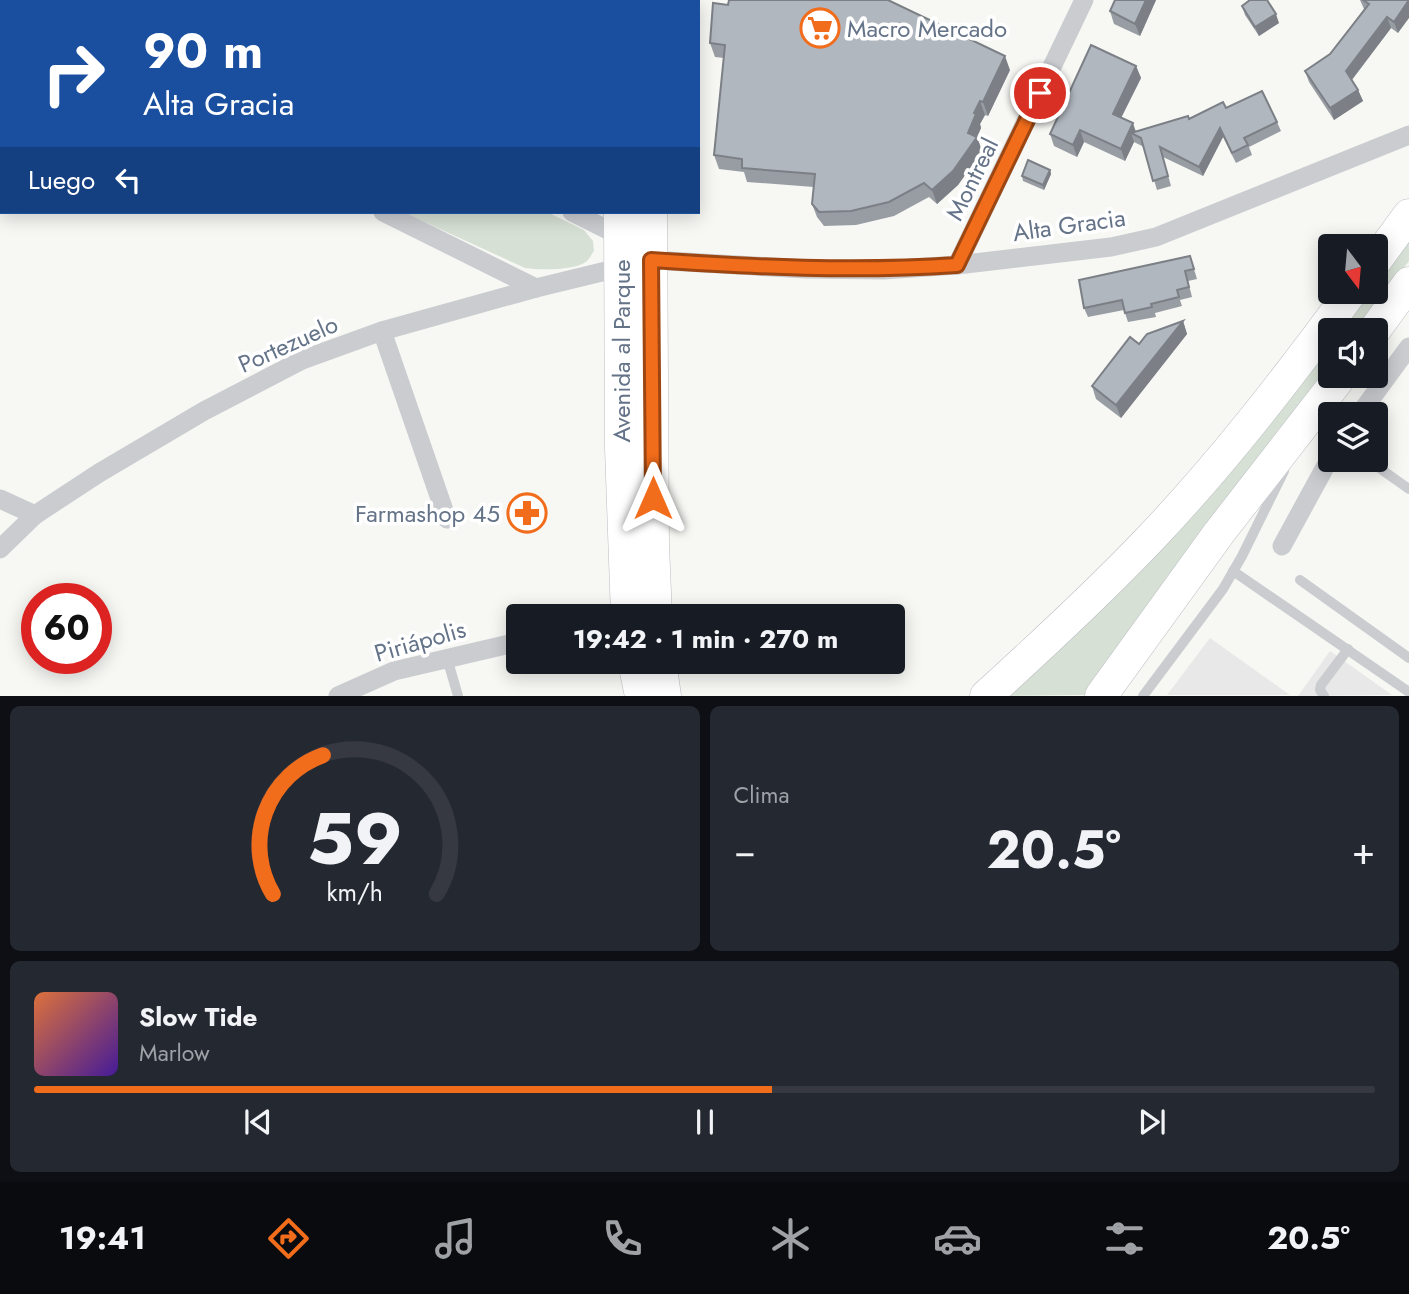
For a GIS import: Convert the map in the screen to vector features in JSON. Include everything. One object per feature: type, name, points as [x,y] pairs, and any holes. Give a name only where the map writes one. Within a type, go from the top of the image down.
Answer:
[{"type":"main road","name":"Avenida al Parque","points":[[627,604],[621,448],[635,265],[650,214]]},
{"type":"main road","points":[[1388,244],[1409,215]]},
{"type":"main road","name":"Avenida al Parque","points":[[620,223],[635,265],[655,604]]},
{"type":"main road","points":[[1383,318],[1409,283]]},
{"type":"main road","points":[[986,695],[1081,608],[1154,534],[1268,403],[1342,304]]},
{"type":"main road","points":[[1101,695],[1219,533],[1318,429]]},
{"type":"main road","points":[[631,674],[631,695]]},
{"type":"main road","points":[[634,674],[640,695]]},
{"type":"main road","points":[[662,674],[665,695]]},
{"type":"street","name":"Montreal","points":[[957,265],[1084,0]]},
{"type":"street","name":"Alta Gracia","points":[[635,265],[883,270],[957,265],[1111,247],[1156,237],[1409,135]]},
{"type":"street","points":[[387,214],[536,288]]},
{"type":"street","points":[[581,214],[620,223]]},
{"type":"street","name":"Portezuelo","points":[[0,549],[35,515],[99,473],[204,411],[302,360],[382,331],[536,288],[635,265]]},
{"type":"street","points":[[382,331],[447,519]]},
{"type":"street","points":[[1369,402],[1409,347]]},
{"type":"street","points":[[1282,547],[1322,472]]},
{"type":"street","points":[[0,499],[35,515]]},
{"type":"street","name":"Piriápolis","points":[[338,695],[394,671],[506,645]]},
{"type":"lane","points":[[1143,695],[1223,589],[1318,430]]},
{"type":"lane","points":[[1385,472],[1409,489]]},
{"type":"lane","points":[[1233,571],[1409,692]]},
{"type":"lane","points":[[1300,580],[1409,658]]},
{"type":"lane","points":[[1324,695],[1320,690],[1321,685],[1348,649]]},
{"type":"lane","points":[[447,658],[458,695]]},
{"type":"lane","points":[[1397,683],[1397,695]]},
{"type":"shaded area","points":[[407,214],[551,214],[584,230],[593,241],[594,251],[582,264],[566,268],[525,268]]},
{"type":"shaded area","points":[[1409,233],[1409,261],[1388,289],[1388,262]]},
{"type":"shaded area","points":[[1356,304],[1377,304],[1367,318],[1346,318]]},
{"type":"shaded area","points":[[1318,352],[1318,383],[1089,695],[1002,696]]},
{"type":"shaded area","points":[[1210,638],[1290,695],[1167,695]]},
{"type":"shaded area","points":[[1330,651],[1392,695],[1298,696]]},
{"type":"building","points":[[729,0],[888,0],[1005,56],[983,102],[980,101],[974,113],[976,114],[968,133],[977,137],[953,171],[932,190],[924,183],[889,202],[851,211],[819,212],[812,204],[815,174],[742,168],[742,159],[714,155],[725,45],[710,43],[713,3],[728,5]]},
{"type":"building","points":[[1115,0],[1146,0],[1135,24],[1110,11]]},
{"type":"building","points":[[1250,0],[1267,0],[1276,14],[1255,27],[1242,6]]},
{"type":"building","points":[[1363,0],[1409,0],[1394,22],[1387,17],[1346,71],[1358,90],[1330,108],[1305,71],[1330,54],[1369,4]]},
{"type":"building","points":[[1091,45],[1136,66],[1113,114],[1133,123],[1121,149],[1080,130],[1073,145],[1050,134]]},
{"type":"building","points":[[1262,91],[1277,122],[1244,138],[1248,145],[1232,153],[1220,128],[1199,167],[1160,147],[1168,176],[1153,181],[1141,138],[1131,133],[1188,116],[1189,119],[1223,102],[1226,108]]},
{"type":"building","points":[[1028,160],[1050,170],[1043,185],[1022,176]]},
{"type":"building","points":[[1190,256],[1194,269],[1185,271],[1189,287],[1177,290],[1179,297],[1125,313],[1122,300],[1084,308],[1079,280]]},
{"type":"building","points":[[1183,321],[1116,405],[1092,386],[1130,337],[1139,344],[1147,334]]},
{"type":"place","name":"Macro Mercado","points":[[820,28]]},
{"type":"place","name":"Farmashop 45","points":[[527,513]]},
{"type":"route","points":[[653,498],[651,260],[806,270],[883,270],[957,265],[1040,93]]}]
